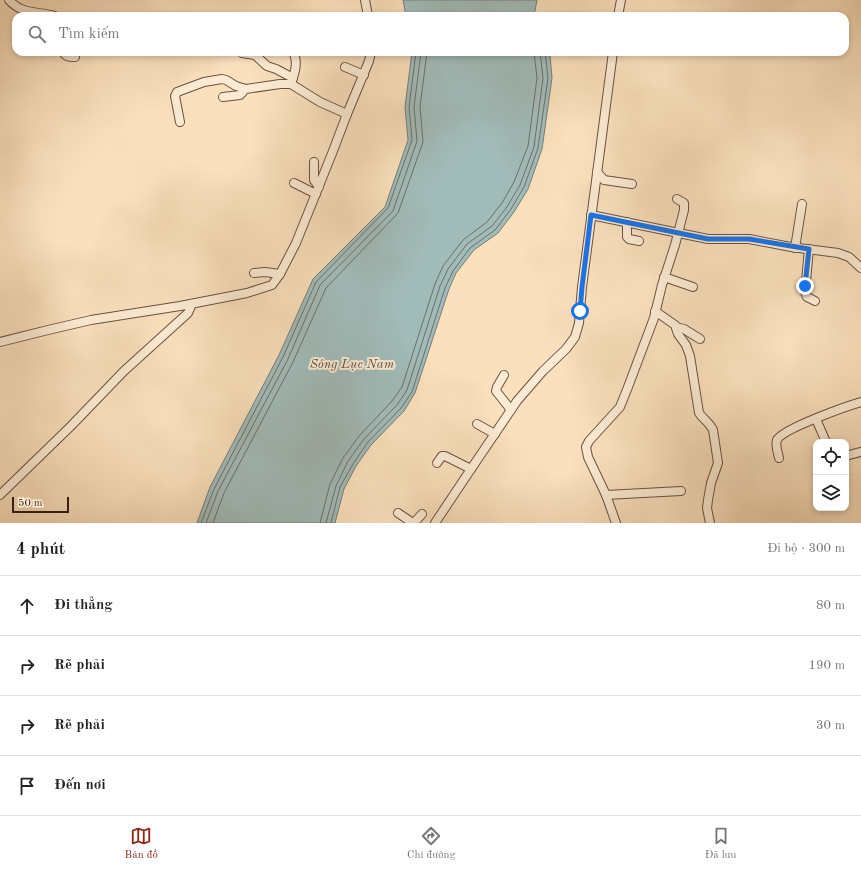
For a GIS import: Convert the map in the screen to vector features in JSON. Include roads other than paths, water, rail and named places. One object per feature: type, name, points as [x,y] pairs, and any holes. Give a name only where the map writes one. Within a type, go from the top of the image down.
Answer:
[{"type":"street","points":[[9,0],[14,6],[23,11],[29,12]]},
{"type":"street","points":[[364,0],[367,12]]},
{"type":"street","points":[[619,12],[621,0]]},
{"type":"street","points":[[66,56],[75,57]]},
{"type":"street","points":[[256,56],[267,66],[275,68],[320,102],[347,114]]},
{"type":"street","points":[[292,81],[296,63],[295,56]]},
{"type":"street","points":[[0,342],[91,320],[192,304],[247,293],[272,285],[280,274],[296,243],[364,75],[370,56]]},
{"type":"street","points":[[436,523],[511,410],[543,371],[566,349],[574,337],[579,322],[582,287],[612,56]]},
{"type":"street","points":[[345,67],[364,75]]},
{"type":"street","points":[[180,122],[175,96],[181,89],[204,82],[222,79],[242,89],[292,81]]},
{"type":"street","points":[[223,98],[242,94],[242,89]]},
{"type":"street","points":[[314,162],[314,180],[318,190]]},
{"type":"street","points":[[597,172],[604,180],[632,184]]},
{"type":"street","points":[[294,183],[318,190]]},
{"type":"street","points":[[616,523],[606,495],[588,457],[587,444],[620,407],[642,352],[655,312],[664,277],[675,246],[684,206],[684,203],[677,199]]},
{"type":"street","points":[[795,248],[802,204]]},
{"type":"street","points":[[591,215],[708,239],[749,239],[809,252],[844,255],[849,257],[861,268]]},
{"type":"street","points":[[626,222],[627,237],[638,241]]},
{"type":"street","points":[[804,266],[804,255],[809,252]]},
{"type":"street","points":[[809,252],[805,292],[807,297],[815,301]]},
{"type":"street","points":[[254,273],[260,272],[280,274]]},
{"type":"street","points":[[664,277],[692,286]]},
{"type":"street","points":[[0,495],[71,426],[124,371],[188,313],[192,304]]},
{"type":"street","points":[[655,312],[676,328],[684,329],[700,339]]},
{"type":"street","points":[[676,328],[678,334],[686,345],[690,356],[699,413],[713,430],[718,464],[711,482],[708,500],[707,508],[710,523]]},
{"type":"street","points":[[504,375],[496,391],[511,410]]},
{"type":"street","points":[[778,458],[776,443],[778,439],[797,427],[861,402]]},
{"type":"street","points":[[816,419],[825,439]]},
{"type":"street","points":[[477,424],[494,434]]},
{"type":"street","points":[[849,455],[860,452]]},
{"type":"street","points":[[437,463],[442,456],[444,456],[471,469]]},
{"type":"street","points":[[606,495],[681,491]]},
{"type":"street","points":[[398,512],[414,523],[422,514]]},
{"type":"water","points":[[403,0],[537,0],[535,12],[405,12]]},
{"type":"water","name":"Sông Lục Nam","points":[[411,56],[550,56],[552,78],[542,149],[528,189],[514,212],[498,233],[474,250],[456,273],[449,289],[415,393],[404,411],[371,445],[356,466],[344,489],[335,523],[197,523],[210,487],[279,355],[313,279],[385,207],[408,140],[405,107]]}]
